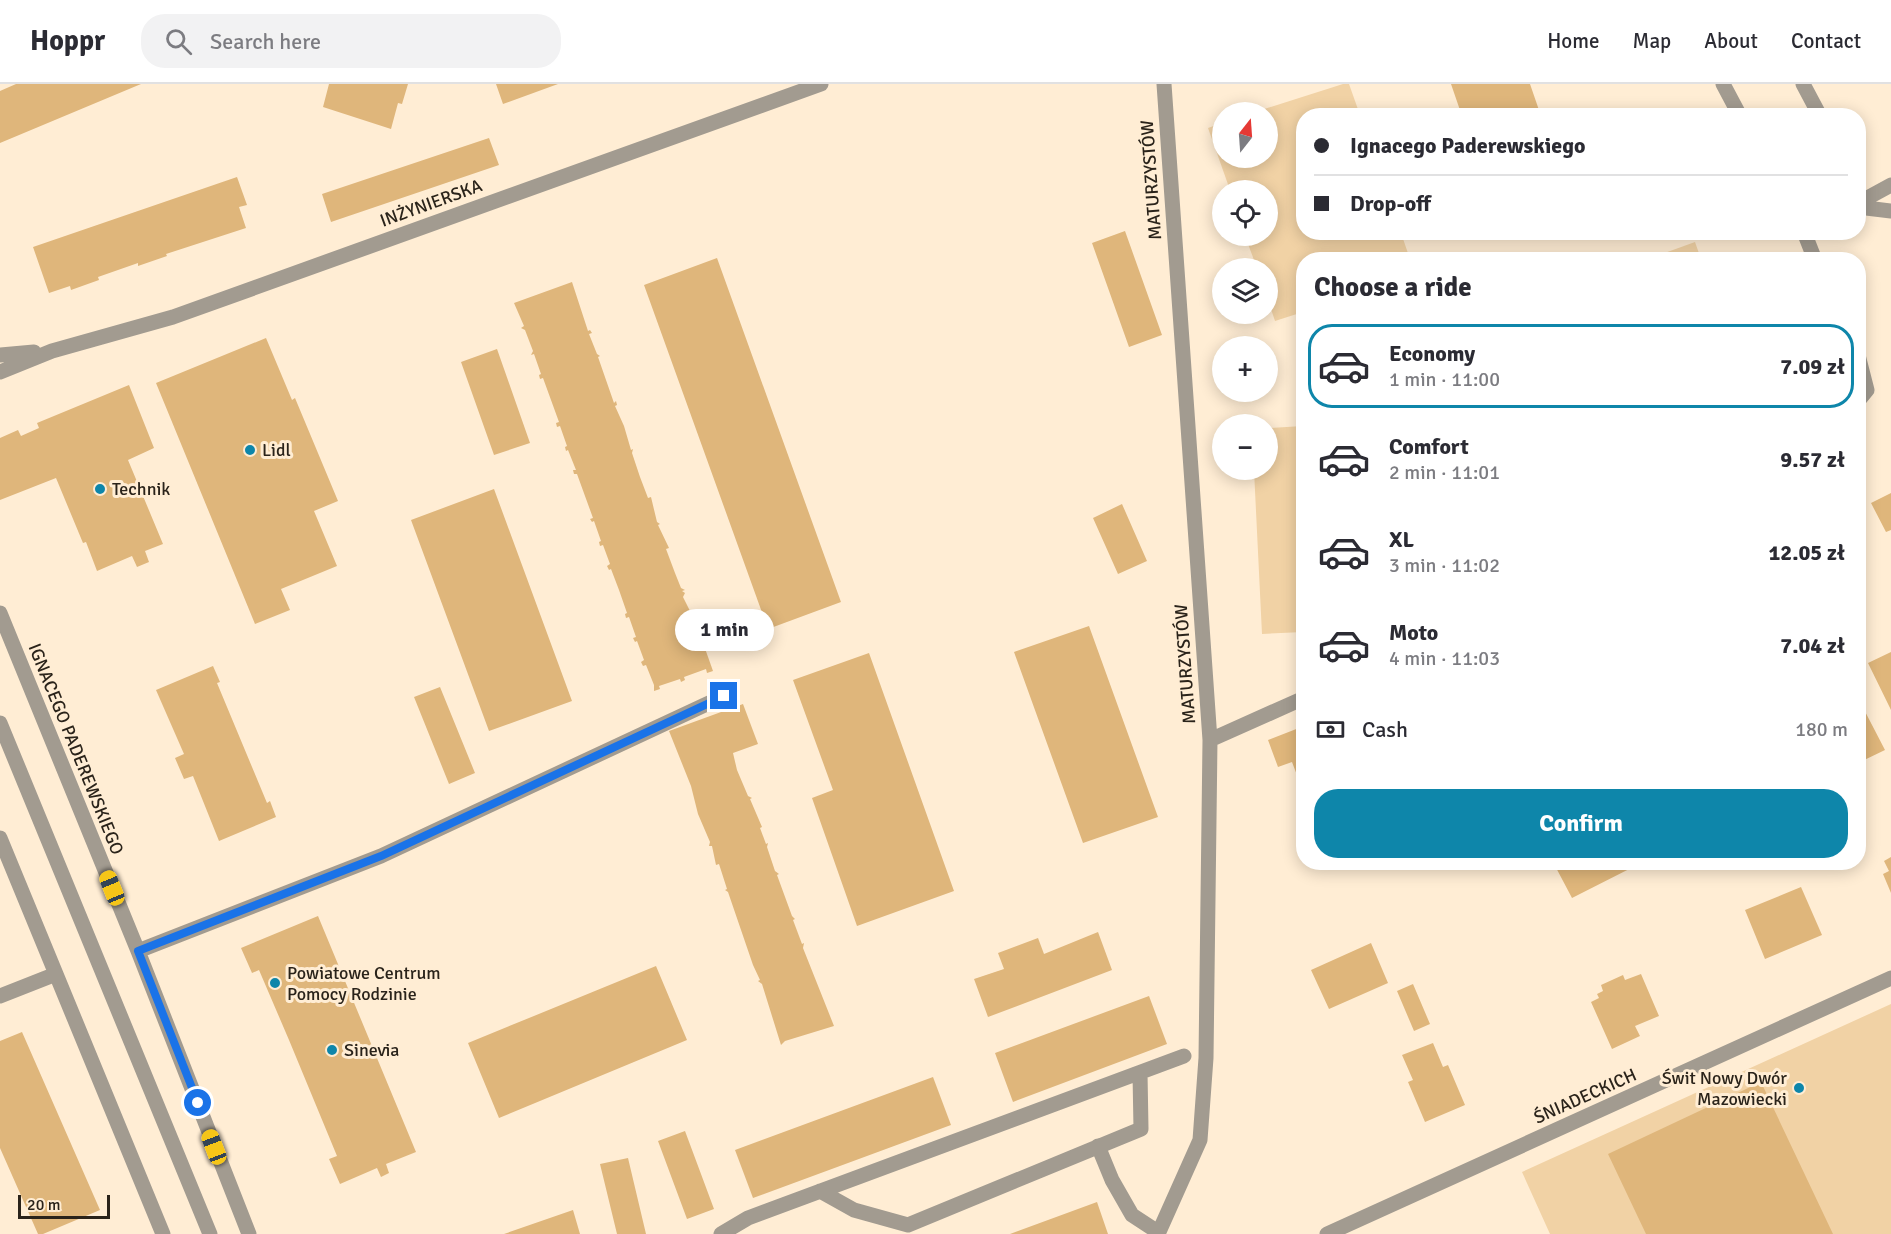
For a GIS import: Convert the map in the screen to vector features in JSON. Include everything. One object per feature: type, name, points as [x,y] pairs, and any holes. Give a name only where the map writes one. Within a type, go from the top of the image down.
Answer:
[{"type":"street","name":"INŻYNIERSKA","points":[[0,372],[52,351],[173,317],[821,84]]},
{"type":"street","name":"MATURZYSTÓW","points":[[1158,1233],[1200,1140],[1206,1047],[1210,740],[1164,84]]},
{"type":"street","points":[[1723,84],[1736,108]]},
{"type":"street","points":[[1803,84],[1816,108]]},
{"type":"street","points":[[1866,200],[1891,185]]},
{"type":"street","points":[[1866,206],[1891,211]]},
{"type":"street","name":"INŻYNIERSKA","points":[[0,355],[52,351]]},
{"type":"street","name":"IGNACEGO PADEREWSKIEGO","points":[[0,613],[138,951],[249,1234]]},
{"type":"street","points":[[138,951],[381,856],[724,696]]},
{"type":"street","points":[[1210,740],[1296,702]]},
{"type":"street","points":[[0,723],[210,1234]]},
{"type":"street","points":[[0,838],[163,1234]]},
{"type":"street","points":[[0,996],[56,974]]},
{"type":"street","name":"ŚNIADECKICH","points":[[1327,1234],[1891,978]]},
{"type":"street","points":[[721,1234],[748,1218],[1184,1056]]},
{"type":"street","points":[[820,1191],[854,1210],[908,1225],[1141,1129],[1140,1073]]},
{"type":"street","points":[[1098,1146],[1112,1180],[1131,1215],[1158,1233]]},
{"type":"shaded area","points":[[1349,84],[1358,108],[1296,108],[1296,240],[1403,240],[1408,252],[1296,252],[1296,314],[1278,320],[1278,258],[1253,258],[1249,246],[1278,246],[1278,180],[1226,180],[1222,168],[1278,168],[1278,105]]},
{"type":"shaded area","points":[[1212,127],[1212,139],[1208,128]]},
{"type":"shaded area","points":[[1695,242],[1699,252],[1667,252]]},
{"type":"shaded area","points":[[1296,426],[1296,632],[1262,634],[1254,480],[1278,480],[1278,427]]},
{"type":"shaded area","name":"Świt Nowy Dwór Mazowiecki","points":[[1891,1004],[1891,1234],[1550,1234],[1522,1172]]},
{"type":"building","points":[[16,84],[141,84],[0,143],[0,91]]},
{"type":"building","points":[[329,84],[408,84],[402,104],[398,103],[391,129],[323,107]]},
{"type":"building","points":[[496,84],[558,84],[503,104]]},
{"type":"building","points":[[1451,84],[1530,84],[1538,108],[1459,108]]},
{"type":"building","points":[[489,138],[499,165],[331,222],[322,194]]},
{"type":"building","points":[[237,177],[247,205],[239,207],[246,228],[166,254],[167,256],[138,266],[138,263],[98,277],[99,280],[71,290],[70,286],[49,293],[33,247]]},
{"type":"building","points":[[1125,231],[1162,335],[1129,347],[1092,243]]},
{"type":"building","points":[[717,258],[841,602],[768,629],[644,285]]},
{"type":"building","points":[[572,282],[588,331],[592,333],[589,334],[600,356],[598,357],[614,403],[616,401],[615,406],[631,450],[633,449],[632,453],[640,477],[648,498],[651,497],[657,522],[660,524],[658,525],[669,548],[666,549],[681,588],[685,590],[682,591],[685,593],[683,597],[713,671],[707,673],[706,669],[684,677],[685,680],[681,682],[680,679],[659,686],[660,689],[654,691],[646,665],[643,666],[641,662],[644,660],[637,641],[635,642],[633,638],[636,637],[629,617],[626,618],[627,613],[619,590],[611,569],[609,570],[607,566],[610,564],[603,545],[600,546],[601,541],[594,521],[590,519],[593,518],[577,474],[574,474],[573,470],[576,470],[568,450],[566,451],[567,446],[560,426],[557,427],[556,423],[559,422],[543,378],[540,379],[541,374],[534,354],[531,355],[533,351],[525,330],[521,328],[524,326],[514,303]]},
{"type":"building","name":"Lidl","points":[[266,338],[292,400],[295,398],[338,501],[314,511],[337,566],[281,589],[290,610],[255,624],[156,383]]},
{"type":"building","points":[[497,349],[530,443],[494,455],[461,362]]},
{"type":"building","name":"Technik","points":[[129,385],[154,448],[128,460],[163,544],[145,551],[149,562],[137,567],[132,556],[97,571],[56,478],[0,500],[0,438],[18,430],[21,436],[39,428],[37,423]]},
{"type":"building","points":[[494,489],[572,701],[489,731],[411,520]]},
{"type":"building","points":[[1891,493],[1891,530],[1886,532],[1871,503]]},
{"type":"building","points":[[1122,504],[1147,561],[1118,574],[1093,518]]},
{"type":"building","points":[[1089,626],[1158,817],[1083,843],[1014,652]]},
{"type":"building","points":[[1891,652],[1891,710],[1868,663]]},
{"type":"building","points":[[869,653],[954,891],[857,926],[812,798],[833,790],[793,680]]},
{"type":"building","points":[[213,666],[220,682],[217,683],[267,803],[270,801],[276,817],[219,841],[193,776],[184,779],[175,758],[184,754],[156,690]]},
{"type":"building","points":[[440,687],[475,773],[449,784],[414,697]]},
{"type":"building","points":[[743,704],[758,744],[733,753],[737,770],[748,796],[752,798],[750,799],[762,827],[760,828],[766,844],[768,843],[767,847],[775,871],[779,874],[777,875],[795,919],[793,920],[802,944],[804,943],[803,948],[834,1026],[785,1041],[781,1045],[762,984],[758,981],[760,980],[728,892],[725,890],[727,889],[719,864],[716,865],[712,846],[709,846],[710,842],[698,814],[691,786],[669,731]]},
{"type":"building","points":[[1866,713],[1885,750],[1866,759]]},
{"type":"building","points":[[1296,729],[1296,773],[1292,762],[1278,767],[1268,740]]},
{"type":"building","points":[[1891,857],[1891,893],[1883,874],[1889,871],[1884,861]]},
{"type":"building","points":[[1557,870],[1627,870],[1572,898]]},
{"type":"building","points":[[1801,887],[1822,935],[1765,959],[1745,910]]},
{"type":"building","name":"Sinevia","points":[[318,916],[416,1152],[386,1164],[389,1173],[381,1177],[377,1168],[340,1184],[329,1159],[337,1156],[289,1040],[259,970],[252,973],[241,948]]},
{"type":"building","points":[[1098,932],[1112,970],[988,1017],[974,979],[1004,969],[998,953],[1038,938],[1044,954]]},
{"type":"building","points":[[1371,943],[1388,983],[1329,1009],[1311,970]]},
{"type":"building","points":[[656,966],[687,1040],[499,1118],[468,1043]]},
{"type":"building","points":[[1641,974],[1659,1016],[1635,1026],[1640,1036],[1612,1049],[1591,1002],[1599,998],[1597,994],[1603,991],[1601,985],[1623,975],[1625,980]]},
{"type":"building","points":[[1413,984],[1430,1024],[1414,1031],[1397,991]]},
{"type":"building","points":[[1149,996],[1167,1044],[1013,1102],[995,1053]]},
{"type":"building","points":[[22,1032],[100,1210],[43,1234],[38,1234],[0,1148],[0,1041]]},
{"type":"building","points":[[1433,1043],[1443,1067],[1448,1065],[1465,1105],[1425,1122],[1408,1082],[1413,1080],[1402,1055]]},
{"type":"building","points":[[933,1077],[951,1125],[753,1198],[735,1150]]},
{"type":"building","points":[[1761,1082],[1833,1234],[1646,1234],[1608,1154]]},
{"type":"building","points":[[685,1131],[714,1209],[687,1219],[658,1141]]},
{"type":"building","points":[[628,1158],[646,1234],[617,1234],[600,1164]]},
{"type":"building","points":[[1097,1202],[1108,1234],[1010,1234]]},
{"type":"building","points":[[573,1210],[580,1234],[504,1234]]},
{"type":"place","name":"Lidl","points":[[250,450]]},
{"type":"place","name":"Technik","points":[[100,489]]},
{"type":"place","name":"Powiatowe Centrum Pomocy Rodzinie","points":[[275,983]]},
{"type":"place","name":"Sinevia","points":[[332,1050]]},
{"type":"place","name":"Świt Nowy Dwór Mazowiecki","points":[[1799,1088]]},
{"type":"route","points":[[198,1103],[138,951],[381,856],[724,696]]}]
